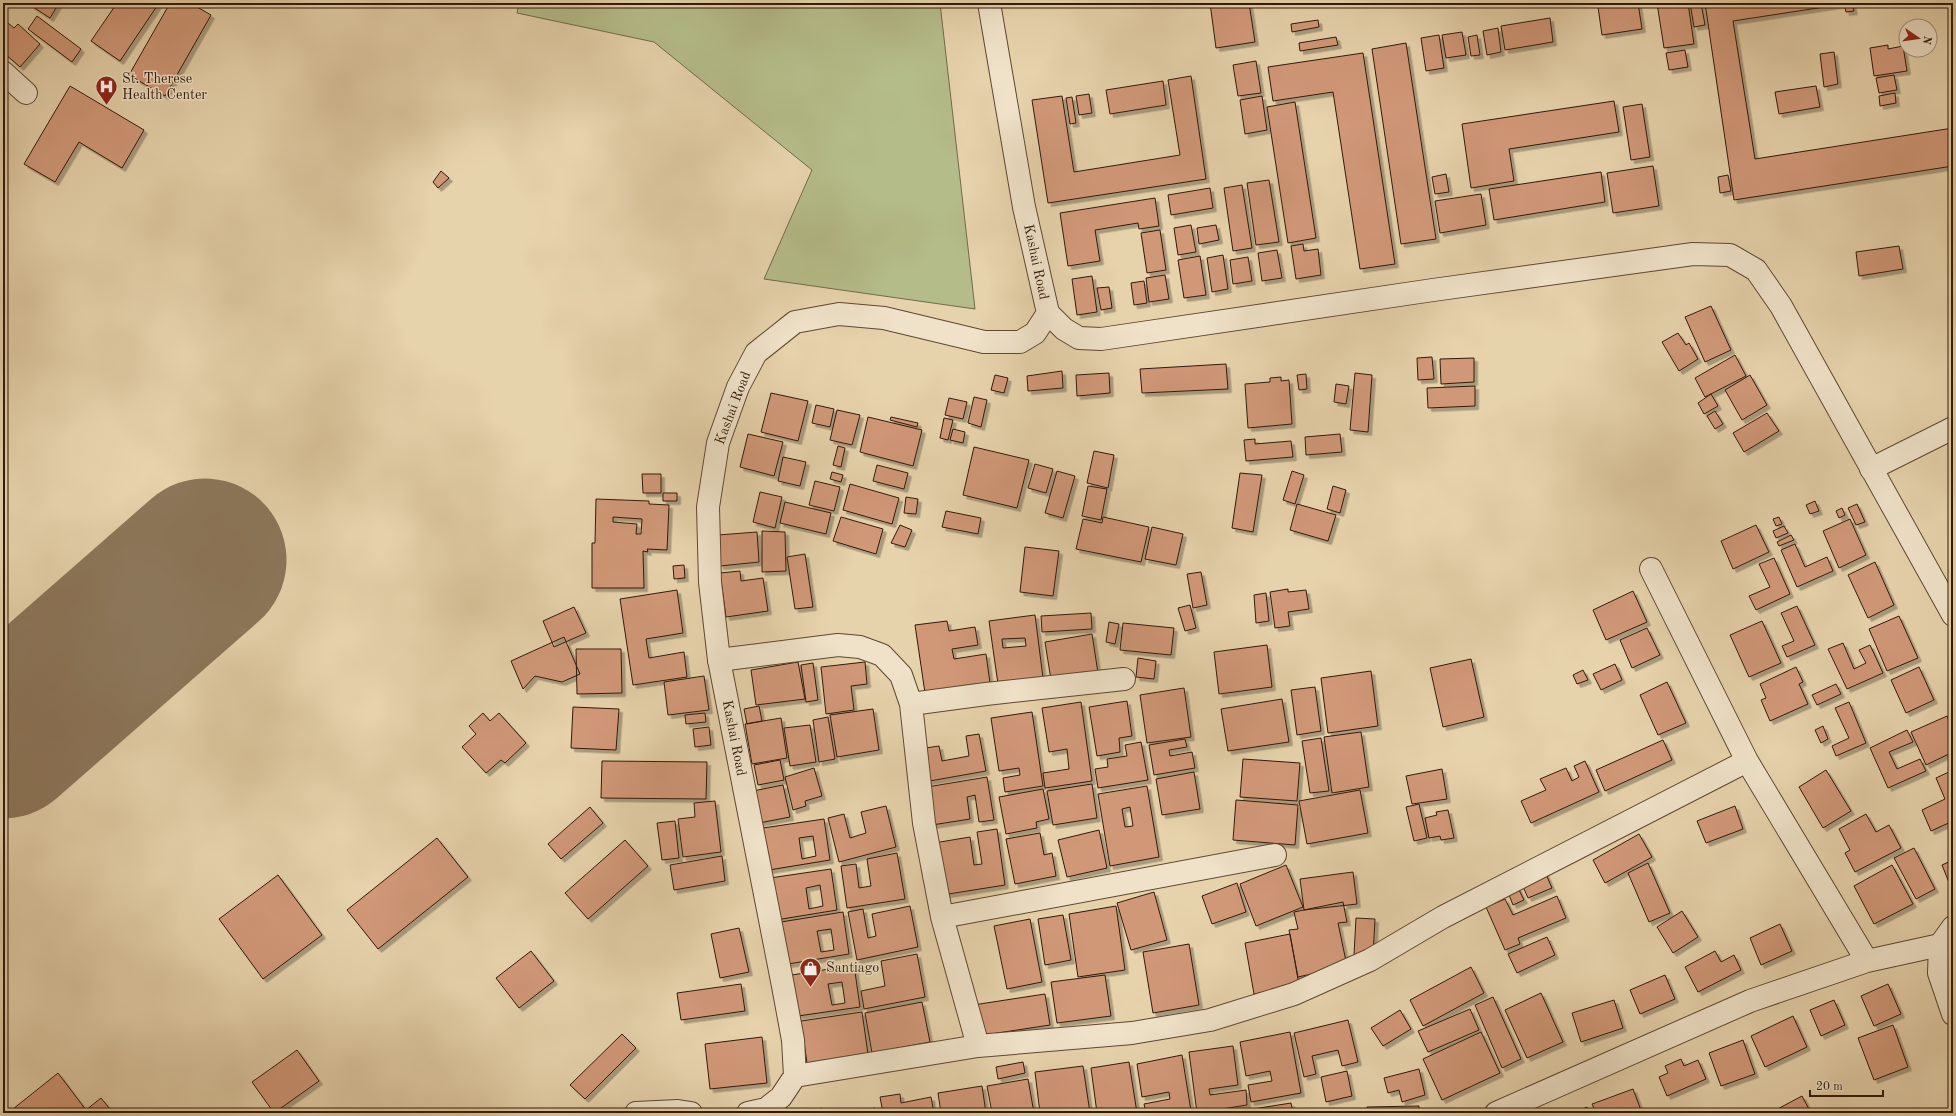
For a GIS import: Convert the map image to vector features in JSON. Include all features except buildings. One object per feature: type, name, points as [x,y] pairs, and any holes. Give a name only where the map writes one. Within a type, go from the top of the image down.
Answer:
[{"type":"street","name":"Kashai Road","points":[[795,1076],[791,1032],[719,660],[710,582],[708,507],[718,443],[738,387],[756,353],[795,322],[839,314],[884,318],[984,342],[1020,342],[1035,333],[1048,313],[1024,207],[988,3]]},
{"type":"street","points":[[3,72],[26,93]]},
{"type":"street","points":[[1048,313],[1064,329],[1079,338],[1101,339],[1678,256],[1693,254],[1730,255],[1756,270],[1781,306],[1953,615]]},
{"type":"street","points":[[1871,469],[1953,428]]},
{"type":"street","points":[[1651,569],[1747,761],[1867,962]]},
{"type":"street","points":[[719,660],[838,645],[860,647],[882,655],[900,674],[911,704],[924,823],[942,917],[978,1046]]},
{"type":"street","points":[[911,704],[1124,678]]},
{"type":"street","points":[[748,1113],[766,1109],[781,1097],[795,1076],[978,1046],[1132,1033],[1210,1020],[1294,994],[1370,960],[1443,917],[1747,761]]},
{"type":"street","points":[[942,917],[1275,855]]},
{"type":"street","points":[[1953,927],[1940,945],[1939,973],[1953,1014]]},
{"type":"street","points":[[1496,1113],[1750,1001],[1867,962],[1940,945]]},
{"type":"street","points":[[636,1113],[678,1111],[691,1113]]},
{"type":"green space","points":[[519,3],[940,3],[975,309],[764,279],[812,170],[654,42],[517,13]]},
{"type":"runway","points":[[3,737],[205,560]]},
{"type":"place","name":"St. Therese Health Center","points":[[107,106]]},
{"type":"place","name":"Santiago","points":[[811,988]]}]
